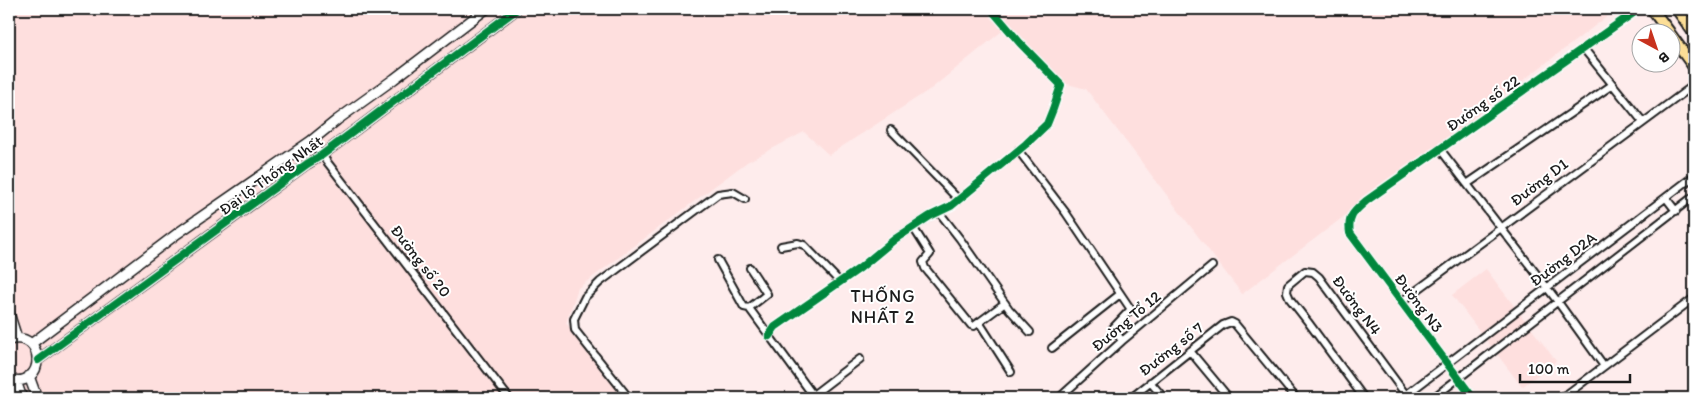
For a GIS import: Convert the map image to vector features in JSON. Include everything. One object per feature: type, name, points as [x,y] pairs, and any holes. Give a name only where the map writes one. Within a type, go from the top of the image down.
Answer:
[{"type":"main road","points":[[1652,9],[1662,22]]},
{"type":"main road","points":[[1676,9],[1694,33]]},
{"type":"main road","points":[[1680,47],[1694,67]]},
{"type":"street","name":"Đại lộ Thống Nhất","points":[[31,344],[178,233],[311,141],[486,9]]},
{"type":"street","name":"Đại lộ Thống Nhất","points":[[38,360],[322,155],[518,9]]},
{"type":"street","points":[[769,336],[776,328],[913,227],[959,200],[1047,124],[1061,85],[1020,43],[991,9]]},
{"type":"street","name":"Đường số 22","points":[[1348,223],[1354,212],[1366,201],[1584,50],[1639,9]]},
{"type":"street","points":[[1584,50],[1643,122]]},
{"type":"street","points":[[419,60],[429,75]]},
{"type":"street","points":[[1467,184],[1612,85]]},
{"type":"street","name":"Đường D1","points":[[1401,302],[1694,85]]},
{"type":"street","points":[[891,130],[959,200]]},
{"type":"street","name":"Đường số 20","points":[[311,141],[509,398]]},
{"type":"street","points":[[1440,149],[1548,288],[1604,366]]},
{"type":"street","points":[[1018,150],[1066,213],[1130,308],[1113,328],[1122,340]]},
{"type":"street","name":"Đường D2A","points":[[1404,397],[1694,176]]},
{"type":"street","points":[[629,398],[575,330],[574,319],[585,297],[620,266],[718,194],[733,192],[745,199]]},
{"type":"street","name":"Đường D2A","points":[[1433,398],[1694,196]]},
{"type":"street","points":[[1666,198],[1676,211]]},
{"type":"street","points":[[939,212],[960,238],[1005,303],[1030,332]]},
{"type":"street","name":"Đường N3","points":[[1348,223],[1350,233],[1473,398]]},
{"type":"street","points":[[913,227],[930,254],[923,262],[925,268],[970,325],[973,326],[1005,303]]},
{"type":"street","points":[[781,246],[798,243],[804,245],[840,282]]},
{"type":"street","points":[[718,260],[744,307],[749,308],[814,397],[860,358]]},
{"type":"street","name":"Đường Tổ 12","points":[[1059,398],[1122,340],[1212,266]]},
{"type":"street","points":[[749,308],[767,294],[750,268]]},
{"type":"street","name":"Đường N4","points":[[1364,398],[1290,299],[1287,292],[1288,285],[1305,271],[1313,272],[1319,277],[1404,397]]},
{"type":"street","points":[[1052,348],[1120,294]]},
{"type":"street","points":[[1563,398],[1694,298]]},
{"type":"street","points":[[9,313],[13,339],[27,341],[31,344],[36,351],[38,360],[35,369],[29,376],[12,380],[22,398]]},
{"type":"street","points":[[979,322],[1011,372]]},
{"type":"street","name":"Đường số 7","points":[[1131,398],[1228,322],[1235,324],[1296,398]]},
{"type":"street","points":[[1190,351],[1229,398]]},
{"type":"street","points":[[29,376],[37,398]]},
{"type":"street","points":[[1150,382],[1164,398]]},
{"type":"shaded area","points":[[9,9],[1617,9],[1242,294],[1086,89],[1064,83],[1007,27],[932,88],[829,155],[804,132],[747,162],[578,288],[566,323],[627,398],[9,398]]},
{"type":"shaded area","points":[[1486,269],[1556,361],[1522,387],[1452,295]]},
{"type":"cycle path","points":[[38,360],[322,155],[517,9]]},
{"type":"cycle path","points":[[769,336],[775,327],[860,268],[895,239],[930,216],[951,206],[1026,144],[1047,124],[1061,85],[1020,43],[991,9]]},
{"type":"cycle path","points":[[1473,398],[1350,233],[1351,218],[1355,211],[1366,201],[1639,9]]},
{"type":"district","name":"THỐNG NHẤT 2","points":[[883,306]]}]
